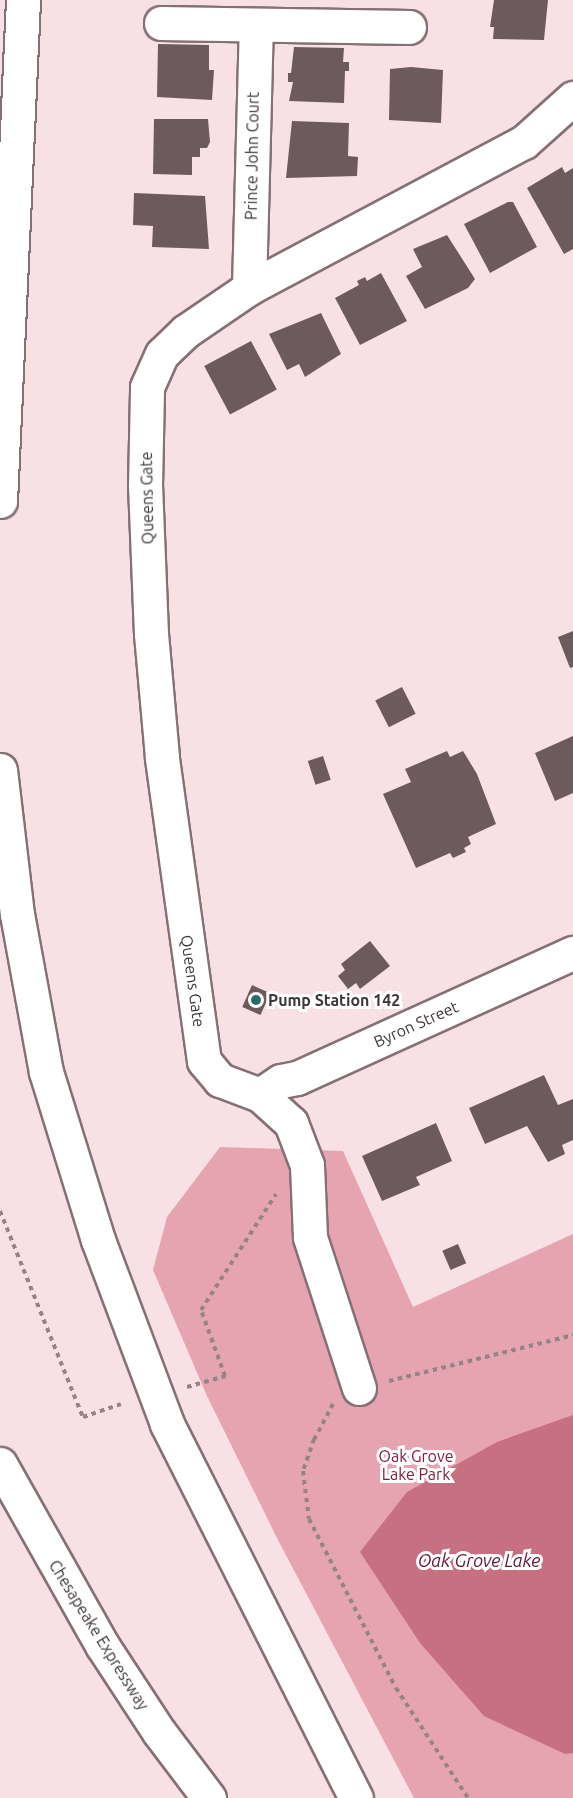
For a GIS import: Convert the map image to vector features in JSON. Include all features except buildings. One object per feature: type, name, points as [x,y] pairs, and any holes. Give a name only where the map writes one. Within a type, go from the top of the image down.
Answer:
[{"type":"main road","points":[[0,501],[23,0]]},
{"type":"main road","points":[[161,22],[409,27]]},
{"type":"main road","name":"Prince John Court","points":[[249,288],[256,25]]},
{"type":"main road","name":"Queens Gate","points":[[260,1095],[220,1080],[204,1061],[162,757],[151,634],[145,486],[147,387],[162,354],[186,331],[249,288],[525,142],[573,98]]},
{"type":"main road","points":[[0,770],[17,914],[46,1072],[98,1240],[167,1424],[356,1798]]},
{"type":"main road","name":"Byron Street","points":[[260,1095],[281,1081],[297,1078],[573,953]]},
{"type":"main road","points":[[260,1095],[291,1123],[307,1165],[310,1237],[358,1388]]},
{"type":"main road","name":"Chesapeake Expressway","points":[[0,1464],[102,1645],[209,1798]]},
{"type":"path","points":[[186,1387],[225,1376],[201,1310],[280,1187]]},
{"type":"path","points":[[0,1211],[83,1417],[121,1404]]},
{"type":"path","points":[[468,1798],[396,1688],[309,1519],[303,1471],[314,1439],[333,1403],[358,1388],[573,1335]]},
{"type":"green space","name":"Oak Grove Lake Park","points":[[220,1147],[343,1151],[413,1307],[573,1234],[573,1798],[414,1798],[278,1540],[207,1396],[153,1270],[167,1217]]},
{"type":"water","name":"Oak Grove Lake","points":[[573,1415],[573,1753],[565,1754],[484,1716],[420,1643],[360,1552],[407,1492],[497,1442]]},
{"type":"place","name":"Pump Station 142","points":[[256,1000]]}]
